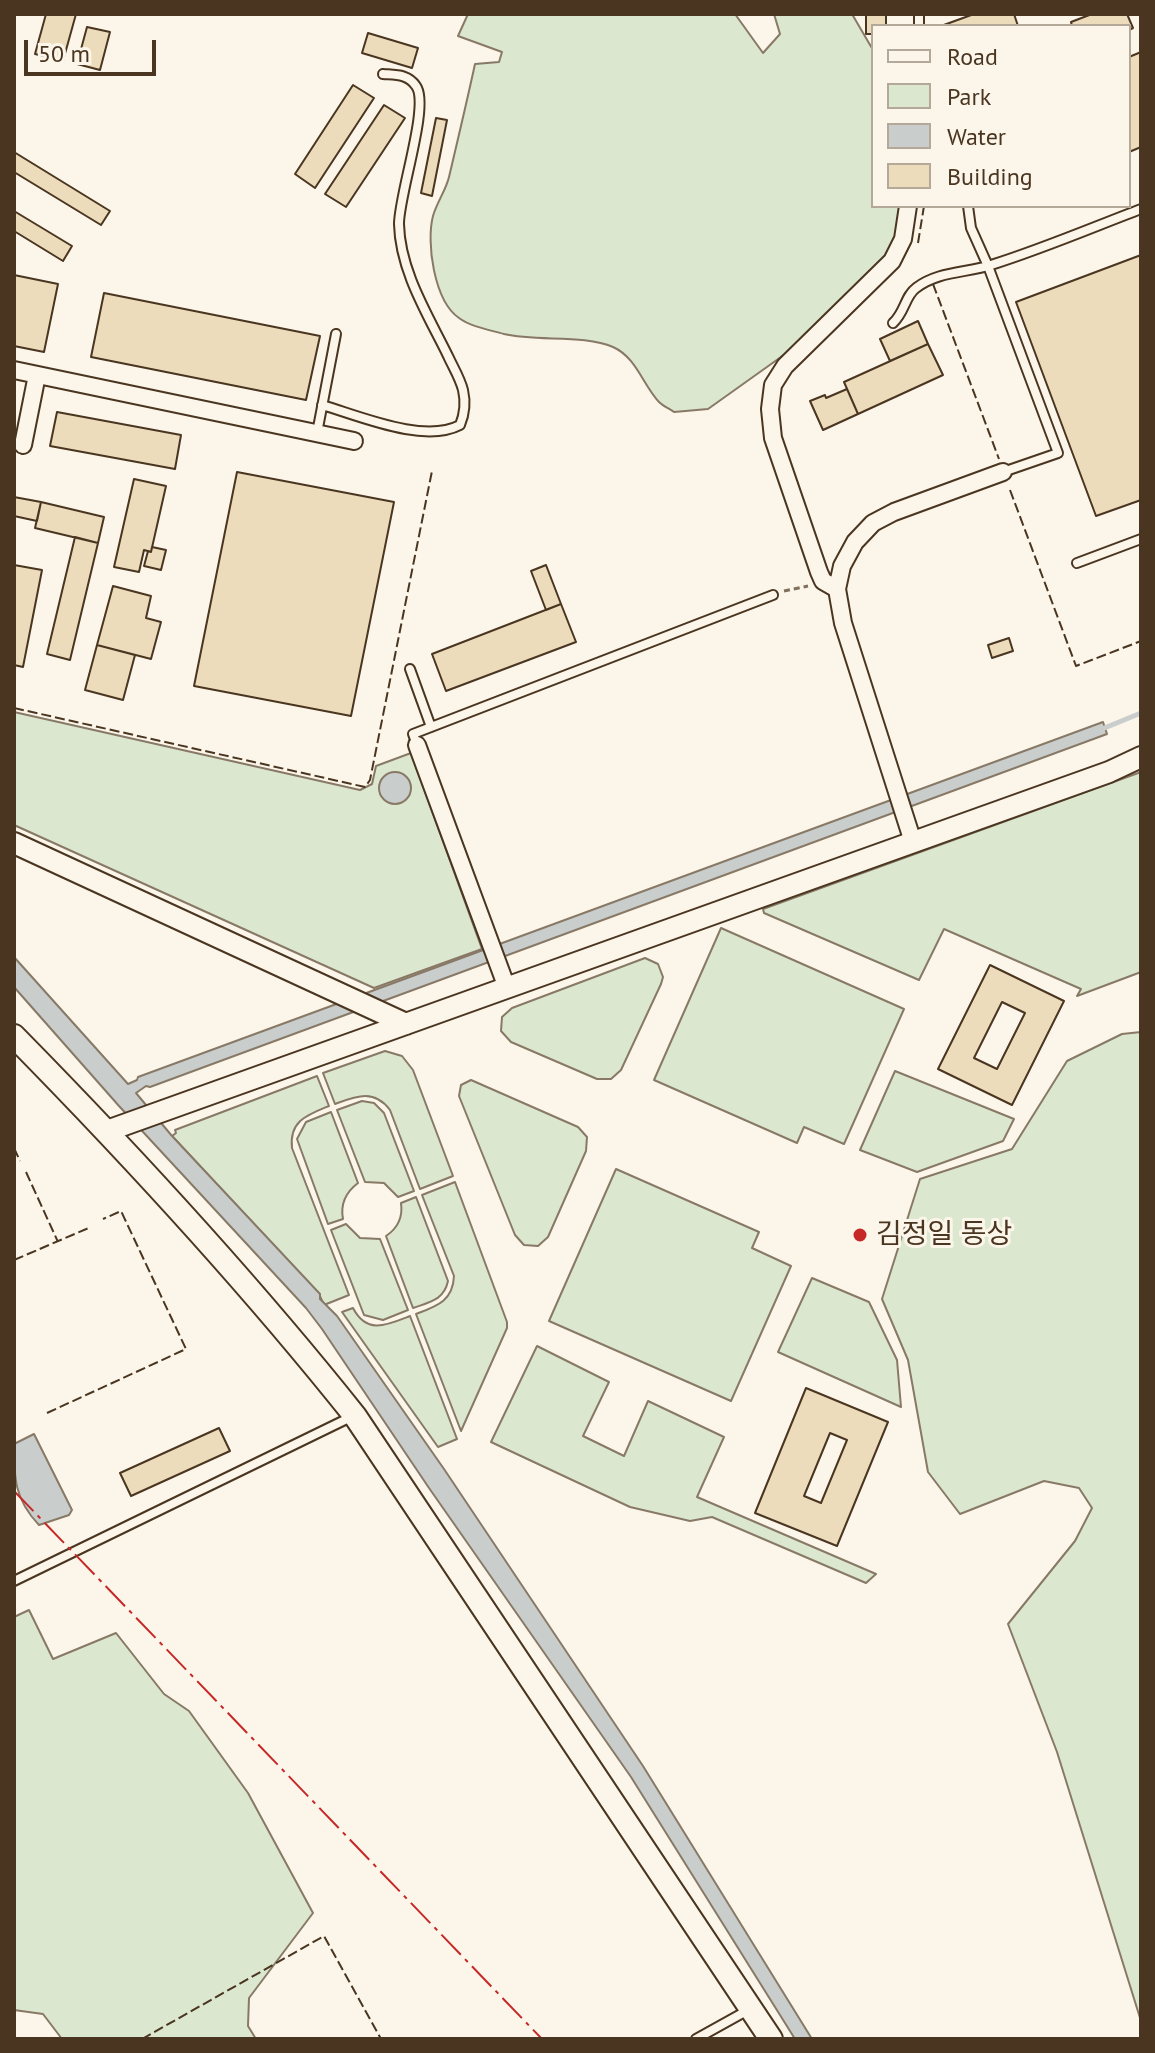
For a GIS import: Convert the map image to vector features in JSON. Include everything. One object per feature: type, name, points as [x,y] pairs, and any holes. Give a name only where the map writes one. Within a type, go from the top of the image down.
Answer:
[{"type":"main road","points":[[14,1036],[107,1131],[301,1348],[355,1416],[771,2039]]},
{"type":"street","points":[[908,208],[903,239],[892,261],[785,366],[773,385],[770,409],[773,438],[830,585],[913,842]]},
{"type":"street","points":[[14,370],[354,441]]},
{"type":"street","points":[[23,445],[37,375]]},
{"type":"street","points":[[830,585],[855,542],[873,523],[894,512],[1003,472]]},
{"type":"street","points":[[417,745],[507,988]]},
{"type":"street","points":[[107,1131],[1109,772],[1141,757]]},
{"type":"street","points":[[14,843],[406,1024]]},
{"type":"lane","points":[[322,405],[431,433],[448,431],[460,425],[466,406],[463,387],[416,291],[404,259],[399,223],[410,154],[420,118],[418,88],[405,76],[383,74]]},
{"type":"lane","points":[[968,208],[971,228],[1058,453],[1003,472]]},
{"type":"lane","points":[[893,323],[905,310],[908,296],[917,287],[952,272],[988,266],[1141,209]]},
{"type":"lane","points":[[317,433],[336,334]]},
{"type":"lane","points":[[1077,563],[1141,539]]},
{"type":"lane","points":[[417,745],[413,734],[773,595]]},
{"type":"lane","points":[[410,669],[431,727]]},
{"type":"lane","points":[[14,1581],[355,1416]]},
{"type":"lane","points":[[696,2039],[751,2009]]},
{"type":"path","points":[[773,595],[830,585]]},
{"type":"green space","points":[[468,14],[735,14],[763,53],[780,34],[774,14],[852,14],[871,47],[871,208],[904,208],[894,245],[882,265],[802,342],[708,409],[674,412],[664,406],[628,357],[613,347],[588,341],[504,334],[464,321],[450,310],[438,285],[431,227],[449,177],[475,64],[499,62],[502,52],[458,36]]},
{"type":"green space","points":[[14,712],[360,790],[372,784],[376,766],[411,753],[482,949],[374,988],[14,825]]},
{"type":"green space","points":[[1141,772],[1141,972],[1077,996],[1081,989],[944,929],[919,980],[764,913],[763,909]]},
{"type":"green space","points":[[721,928],[904,1009],[844,1144],[804,1127],[797,1143],[654,1080]]},
{"type":"green space","points":[[645,958],[658,964],[663,977],[621,1070],[611,1079],[597,1079],[511,1042],[501,1031],[502,1017],[512,1008]]},
{"type":"green space","points":[[1141,1032],[1141,2021],[1057,1752],[1008,1624],[1075,1541],[1092,1508],[1079,1488],[1044,1481],[960,1514],[928,1472],[908,1360],[882,1299],[920,1179],[1012,1149],[1067,1061],[1122,1034]]},
{"type":"green space","points":[[385,1051],[402,1056],[413,1070],[453,1176],[420,1189],[390,1110],[378,1099],[365,1096],[335,1104],[323,1073]]},
{"type":"green space","points":[[895,1071],[1014,1119],[1003,1141],[917,1172],[860,1150]]},
{"type":"green space","points":[[317,1076],[329,1106],[301,1120],[293,1131],[292,1148],[349,1295],[324,1305],[319,1294],[172,1136],[175,1130]]},
{"type":"green space","points":[[471,1080],[578,1127],[587,1137],[586,1151],[548,1237],[538,1246],[524,1245],[515,1235],[459,1096],[461,1085]]},
{"type":"green space","points":[[362,1101],[374,1103],[384,1113],[414,1191],[398,1197],[384,1183],[365,1182],[337,1110]]},
{"type":"green space","points":[[331,1112],[358,1183],[345,1198],[343,1219],[328,1224],[297,1139],[306,1122]]},
{"type":"green space","points":[[616,1169],[759,1232],[752,1248],[791,1266],[731,1401],[549,1321]]},
{"type":"green space","points":[[455,1182],[507,1322],[461,1431],[416,1314],[447,1297],[454,1276],[422,1195]]},
{"type":"green space","points":[[416,1197],[448,1281],[440,1296],[413,1308],[386,1236],[399,1222],[401,1203]]},
{"type":"green space","points":[[346,1224],[360,1238],[380,1239],[408,1310],[383,1320],[364,1315],[331,1230]]},
{"type":"green space","points":[[812,1278],[869,1302],[897,1360],[901,1407],[778,1352]]},
{"type":"green space","points":[[353,1308],[365,1322],[378,1326],[410,1316],[457,1439],[438,1447],[342,1312]]},
{"type":"green space","points":[[537,1346],[609,1382],[583,1436],[624,1456],[648,1401],[724,1437],[697,1497],[876,1574],[866,1583],[712,1517],[690,1521],[630,1507],[491,1442]]},
{"type":"green space","points":[[29,1610],[53,1659],[116,1633],[164,1694],[189,1711],[248,1793],[313,1913],[249,1998],[248,2026],[256,2039],[62,2039],[43,2014],[14,2010],[14,1617]]},
{"type":"water","points":[[1103,722],[1107,734],[146,1086],[136,1093],[172,1136],[320,1294],[320,1299],[337,1316],[444,1469],[643,1766],[812,2039],[795,2039],[631,1777],[322,1329],[14,987],[14,957],[128,1084],[138,1077]]},
{"type":"water","points":[[395,772],[406,777],[411,788],[406,799],[395,804],[384,799],[379,788],[384,777]]},
{"type":"water","points":[[34,1434],[72,1510],[69,1515],[39,1525],[20,1497],[14,1467],[14,1444]]},
{"type":"building","points":[[46,14],[76,14],[63,61],[35,54]]},
{"type":"building","points":[[866,14],[886,14],[886,24],[871,24],[871,34],[866,34]]},
{"type":"building","points":[[974,14],[1014,14],[1017,24],[946,24]]},
{"type":"building","points":[[1092,14],[1127,14],[1133,28],[1131,24],[1071,22]]},
{"type":"building","points":[[87,27],[110,32],[100,70],[77,64]]},
{"type":"building","points":[[368,33],[418,48],[412,68],[362,53]]},
{"type":"building","points":[[1141,52],[1141,147],[1131,151],[1131,56]]},
{"type":"building","points":[[353,85],[374,98],[315,188],[295,174]]},
{"type":"building","points":[[384,105],[405,118],[346,207],[325,194]]},
{"type":"building","points":[[436,118],[447,120],[432,196],[421,193]]},
{"type":"building","points":[[14,152],[110,211],[101,225],[14,172]]},
{"type":"building","points":[[14,211],[72,246],[63,261],[14,231]]},
{"type":"building","points":[[1141,255],[1141,500],[1096,516],[1016,302]]},
{"type":"building","points":[[14,275],[58,284],[44,352],[14,346]]},
{"type":"building","points":[[104,293],[320,336],[306,400],[91,357]]},
{"type":"building","points":[[918,321],[928,344],[890,361],[880,339]]},
{"type":"building","points":[[928,344],[943,375],[858,414],[844,382]]},
{"type":"building","points":[[847,389],[858,414],[823,430],[810,401]]},
{"type":"building","points":[[57,412],[181,435],[175,469],[50,446]]},
{"type":"building","points":[[237,472],[394,502],[351,716],[194,686]]},
{"type":"building","points":[[134,479],[166,486],[151,552],[144,550],[139,572],[114,567]]},
{"type":"building","points":[[14,497],[41,502],[37,521],[14,516]]},
{"type":"building","points":[[41,502],[104,517],[98,543],[35,528]]},
{"type":"building","points":[[75,537],[98,543],[70,660],[47,654]]},
{"type":"building","points":[[152,547],[166,550],[161,570],[144,566]]},
{"type":"building","points":[[14,565],[42,570],[23,667],[14,665]]},
{"type":"building","points":[[546,565],[561,604],[546,610],[531,571]]},
{"type":"building","points":[[113,586],[151,596],[146,618],[161,622],[151,659],[97,645]]},
{"type":"building","points":[[561,604],[576,642],[446,691],[432,654]]},
{"type":"building","points":[[1009,638],[1013,651],[992,658],[988,645]]},
{"type":"building","points":[[97,645],[135,655],[123,700],[85,690]]},
{"type":"building","points":[[990,965],[1064,1001],[1012,1105],[938,1069]],"holes":[[[1002,1002],[1025,1013],[997,1069],[974,1058]]]},
{"type":"building","points":[[806,1388],[888,1422],[837,1546],[755,1513]],"holes":[[[830,1433],[847,1440],[821,1503],[804,1496]]]},
{"type":"building","points":[[219,1428],[230,1451],[131,1496],[120,1473]]},
{"type":"waterway","points":[[1102,729],[1141,713]]},
{"type":"fence","points":[[918,243],[924,208]]},
{"type":"fence","points":[[933,284],[999,459]]},
{"type":"fence","points":[[14,708],[365,787],[370,780],[432,471]]},
{"type":"fence","points":[[1010,490],[1076,666],[1141,641]]},
{"type":"fence","points":[[14,1148],[20,1161]]},
{"type":"fence","points":[[26,1172],[58,1242]]},
{"type":"fence","points":[[47,1413],[186,1349],[121,1211],[103,1219]]},
{"type":"fence","points":[[14,1260],[91,1227]]},
{"type":"fence","points":[[142,2039],[324,1936],[381,2039]]},
{"type":"power","points":[[14,1491],[542,2039]]},
{"type":"place","name":"김정일 동상","points":[[860,1235]]}]
